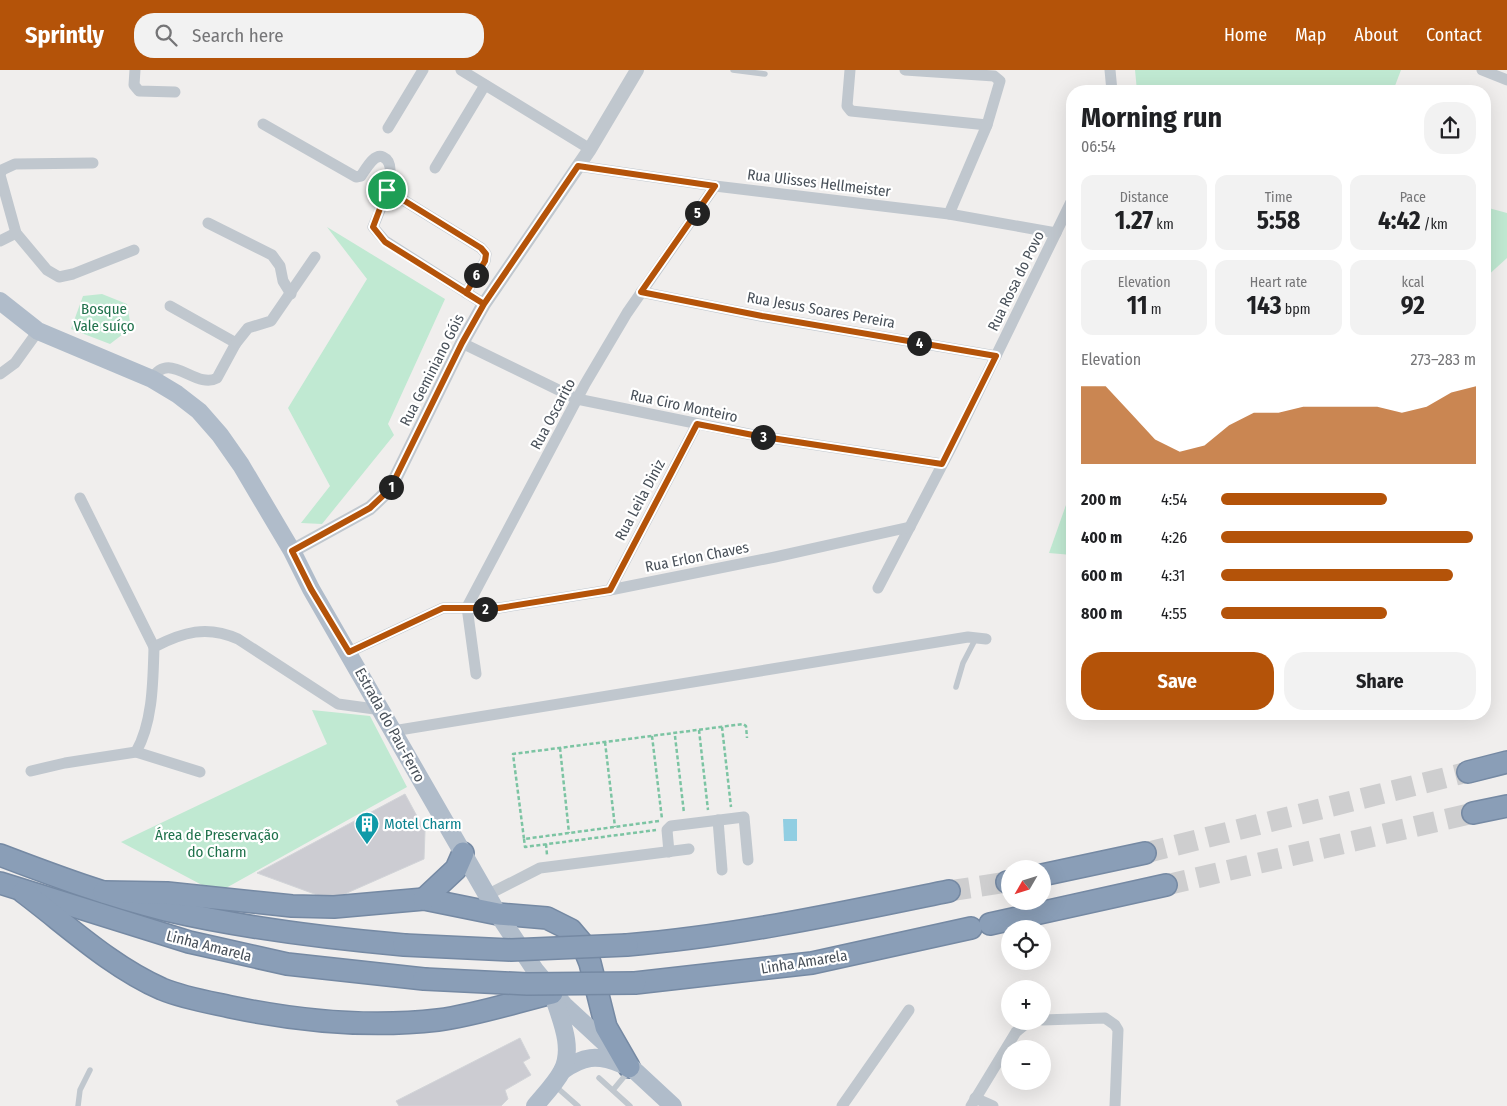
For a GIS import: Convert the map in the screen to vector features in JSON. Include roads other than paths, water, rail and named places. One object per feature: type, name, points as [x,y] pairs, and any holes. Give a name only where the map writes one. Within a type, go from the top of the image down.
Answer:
[{"type":"highway","points":[[1468,772],[1507,762]]},
{"type":"highway","points":[[1473,813],[1507,806]]},
{"type":"highway","points":[[424,900],[456,869],[463,853]]},
{"type":"highway","points":[[1051,873],[1145,853]]},
{"type":"highway","name":"Linha Amarela","points":[[0,855],[104,892],[165,910],[223,922],[326,938],[404,945],[511,950],[627,945],[702,937],[812,920],[949,891]]},
{"type":"highway","name":"Linha Amarela","points":[[0,883],[22,892],[189,942],[286,964],[424,980],[527,984],[635,983],[812,963],[1166,885]]},
{"type":"highway","points":[[22,892],[133,974],[162,989],[195,1000],[252,1012],[320,1022],[439,1020],[552,993]]},
{"type":"highway","points":[[104,892],[167,893],[292,906],[334,907],[424,900],[498,914],[547,918],[561,923],[582,943],[590,963],[606,1027],[630,1068]]},
{"type":"main road","name":"Estrada do Pau-Ferro","points":[[0,301],[38,331],[61,342],[116,362],[152,379],[177,394],[199,411],[220,435],[250,479],[292,551],[311,589],[349,652],[498,914],[552,993],[630,1068],[673,1106]]},
{"type":"main road","points":[[539,1105],[557,1077],[566,1056],[564,1027],[552,993]]},
{"type":"main road","points":[[557,1077],[576,1061],[596,1056],[630,1068]]},
{"type":"street","points":[[135,70],[134,86],[139,91],[175,92]]},
{"type":"street","points":[[388,128],[423,70]]},
{"type":"street","points":[[461,70],[590,149]]},
{"type":"street","name":"Rua Geminiano Góis","points":[[292,551],[370,508],[390,489],[462,343],[484,304],[590,149],[637,70]]},
{"type":"street","points":[[850,70],[847,106],[852,111],[987,125]]},
{"type":"street","points":[[905,70],[994,76],[998,78],[999,85],[987,125],[950,214]]},
{"type":"street","points":[[1110,70],[1111,85]]},
{"type":"street","points":[[1482,70],[1507,80]]},
{"type":"street","points":[[434,168],[485,84]]},
{"type":"street","points":[[263,124],[356,177],[361,176],[376,157],[381,156],[387,159],[391,175],[373,227],[375,232],[385,242],[484,304]]},
{"type":"street","points":[[93,163],[15,164],[2,170],[0,175],[16,233],[47,270],[59,277],[73,274],[134,250]]},
{"type":"street","name":"Rua Ulisses Hellmeister","points":[[578,166],[715,186],[950,214],[1056,233]]},
{"type":"street","name":"Rua Oscarito","points":[[467,607],[577,399],[641,292],[715,186]]},
{"type":"street","points":[[387,190],[472,242],[486,254],[485,261],[466,293]]},
{"type":"street","name":"Rua Rosa do Povo","points":[[878,588],[942,464],[1066,212]]},
{"type":"street","points":[[208,223],[272,256],[280,266],[283,281],[291,294]]},
{"type":"street","points":[[0,241],[16,233]]},
{"type":"street","points":[[152,379],[159,369],[167,367],[213,380],[220,374],[236,343],[248,328],[271,321],[315,257]]},
{"type":"street","name":"Rua Jesus Soares Pereira","points":[[641,292],[762,316],[996,356]]},
{"type":"street","points":[[170,306],[236,343]]},
{"type":"street","points":[[0,374],[15,363],[38,331]]},
{"type":"street","name":"Rua Ciro Monteiro","points":[[462,343],[577,399],[758,436],[942,464]]},
{"type":"street","name":"Rua Leila Diniz","points":[[610,590],[697,424]]},
{"type":"street","points":[[80,498],[154,647],[148,716],[143,741],[136,752]]},
{"type":"street","name":"Rua Erlon Chaves","points":[[349,652],[438,610],[467,607],[499,608],[610,590],[775,557],[910,526]]},
{"type":"street","points":[[467,607],[476,674]]},
{"type":"street","points":[[154,647],[192,631],[208,630],[224,633],[338,704],[382,710]]},
{"type":"street","points":[[393,731],[968,637],[981,639]]},
{"type":"street","points":[[31,771],[65,763],[136,752],[200,772]]},
{"type":"street","points":[[669,852],[668,828],[685,821],[714,821],[744,817],[748,860]]},
{"type":"street","points":[[714,821],[722,870]]},
{"type":"street","points":[[487,895],[540,868],[689,849]]},
{"type":"street","points":[[842,1106],[909,1010]]},
{"type":"street","points":[[1051,1020],[1104,1018],[1115,1025],[1118,1030],[1115,1106]]},
{"type":"street","points":[[993,1106],[973,1102],[1018,1030]]},
{"type":"lane","points":[[733,70],[765,74]]},
{"type":"lane","points":[[956,687],[963,663],[981,639]]},
{"type":"lane","points":[[613,1090],[630,1068]]},
{"type":"lane","points":[[78,1106],[80,1090],[90,1070]]},
{"type":"lane","points":[[557,1077],[578,1106]]},
{"type":"lane","points":[[599,1078],[630,1106]]},
{"type":"water","points":[[783,819],[797,819],[797,841],[784,841]]},
{"type":"tunnel","points":[[1145,853],[1468,772]]},
{"type":"tunnel","points":[[1166,885],[1473,813]]},
{"type":"tunnel","points":[[949,891],[1001,883]]},
{"type":"place","name":"Motel Charm","points":[[367,845]]},
{"type":"park label","name":"Bosque Vale suíço","points":[[104,318]]},
{"type":"park label","name":"Área de Preservação do Charm","points":[[217,844]]}]
